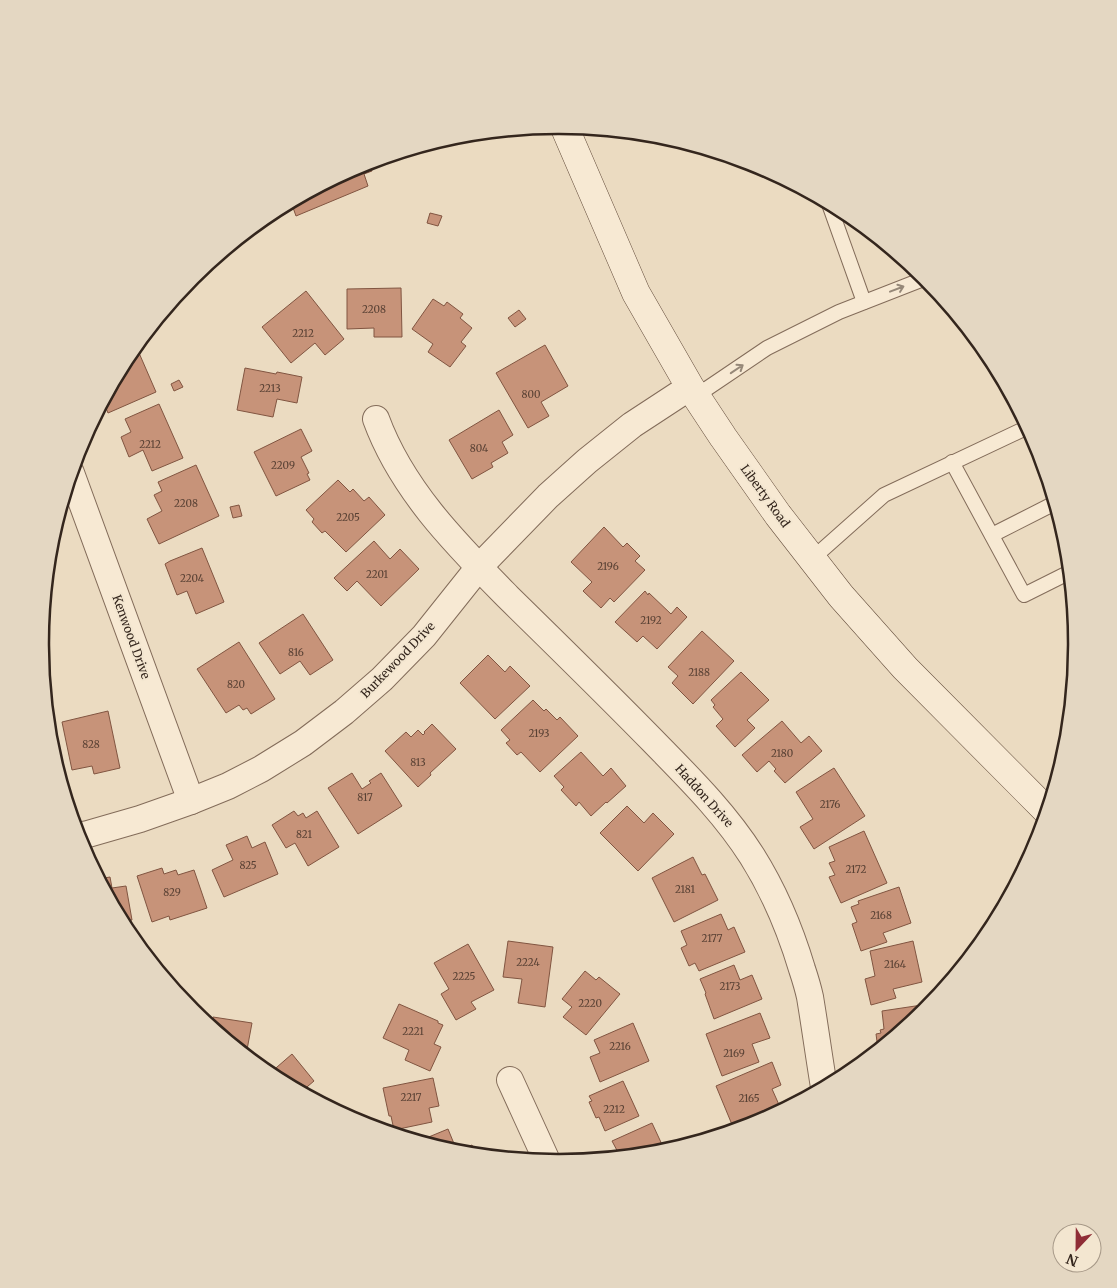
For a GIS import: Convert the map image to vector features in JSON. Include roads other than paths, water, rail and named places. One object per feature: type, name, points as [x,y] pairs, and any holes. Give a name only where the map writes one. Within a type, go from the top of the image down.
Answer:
[{"type":"main road","name":"Liberty Road","points":[[568,134],[636,293],[693,391],[778,515],[841,596],[905,668],[1042,806]]},
{"type":"street","name":"Burkewood Drive","points":[[86,834],[191,802],[261,769],[303,743],[344,712],[382,679],[424,636],[478,567],[548,496],[587,461],[632,425],[693,391]]},
{"type":"street","name":"Haddon Drive","points":[[376,419],[402,473],[442,527],[478,567],[709,799],[752,856],[776,898],[797,953],[810,995],[823,1079]]},
{"type":"street","name":"Kenwood Drive","points":[[75,484],[191,802]]},
{"type":"street","points":[[510,1080],[544,1154]]},
{"type":"lane","points":[[833,215],[864,302]]},
{"type":"lane","points":[[693,391],[767,348],[839,312],[917,282]]},
{"type":"lane","points":[[812,559],[884,495],[1021,430]]},
{"type":"lane","points":[[952,462],[1024,595],[1064,575]]},
{"type":"lane","points":[[992,535],[1049,506]]}]
